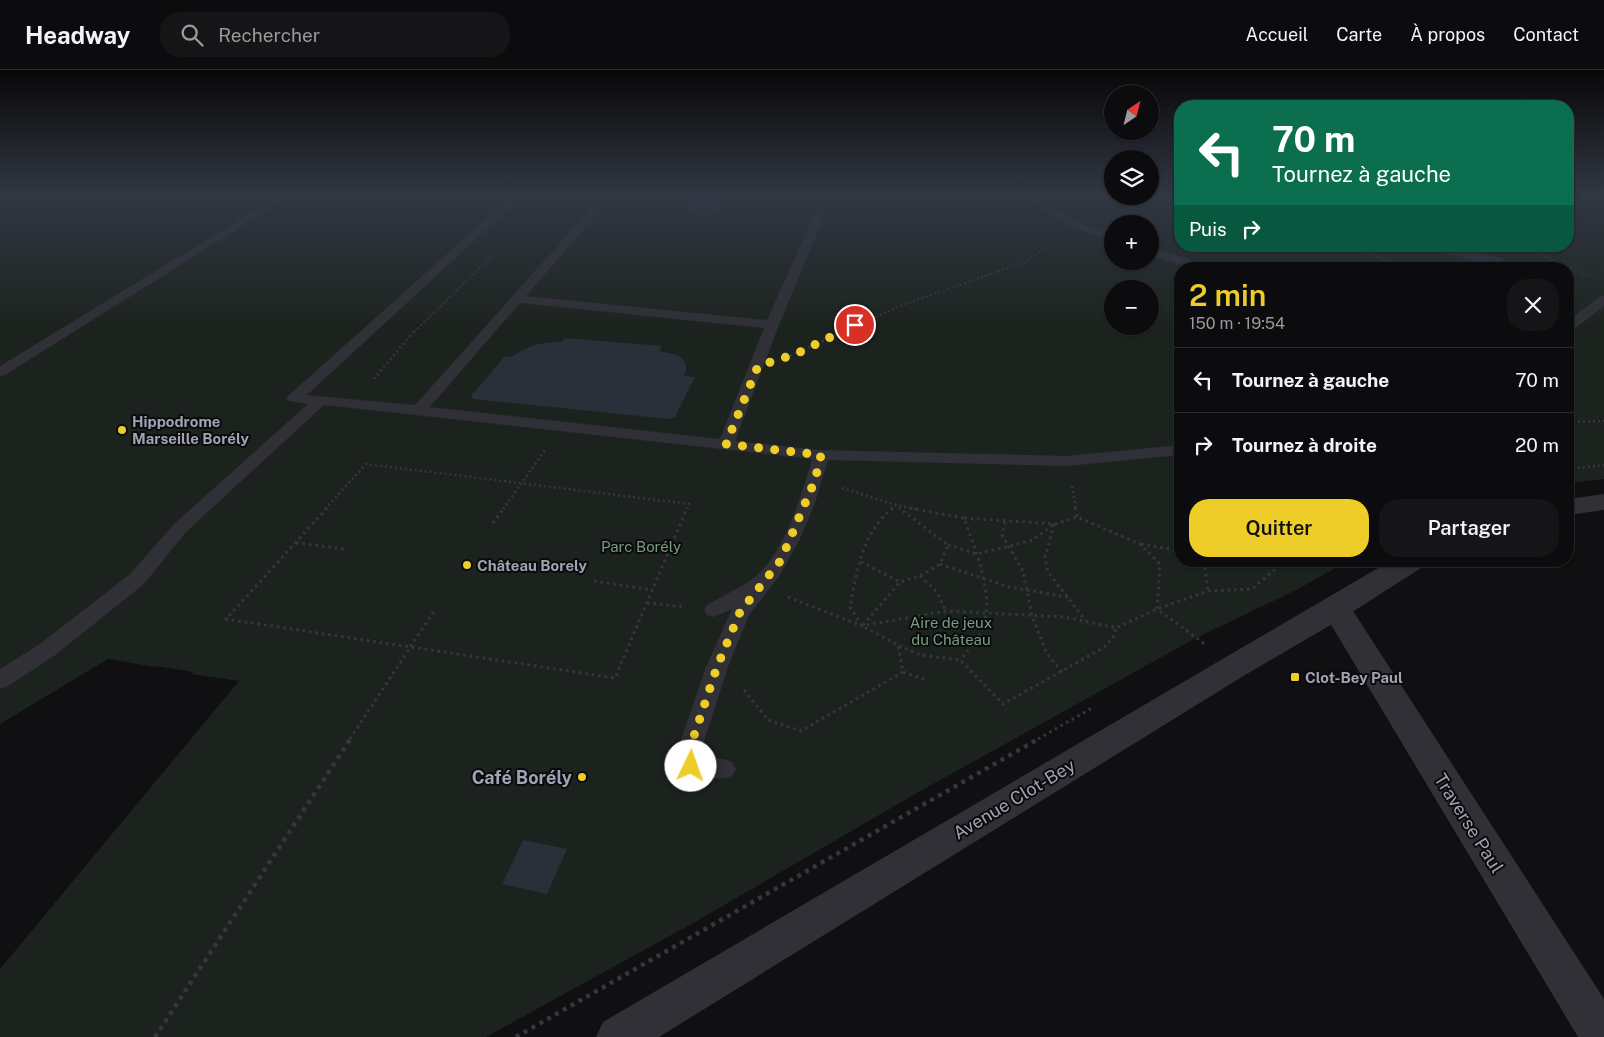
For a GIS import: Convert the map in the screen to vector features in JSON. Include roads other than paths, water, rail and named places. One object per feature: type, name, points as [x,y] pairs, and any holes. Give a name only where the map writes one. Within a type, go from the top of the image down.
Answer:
[{"type":"street","points":[[1574,506],[1604,502]]},
{"type":"street","name":"Avenue Clot-Bey","points":[[618,1037],[1234,666],[1336,608],[1401,567]]},
{"type":"street","name":"Traverse Paul","points":[[1336,608],[1603,1037]]},
{"type":"lane","points":[[0,372],[214,240]]},
{"type":"lane","points":[[469,240],[294,398],[419,410],[821,455],[1067,460],[1174,451]]},
{"type":"lane","points":[[419,410],[568,240]]},
{"type":"lane","points":[[726,444],[758,366],[772,325],[809,240]]},
{"type":"lane","points":[[1159,254],[1184,262]]},
{"type":"lane","points":[[515,299],[772,325]]},
{"type":"lane","points":[[1574,323],[1604,300]]},
{"type":"lane","points":[[1574,315],[1584,316]]},
{"type":"lane","points":[[0,680],[47,650],[137,578],[180,528],[321,400]]},
{"type":"lane","points":[[724,769],[691,766],[689,751],[717,667],[740,612],[781,560],[815,480],[821,455]]},
{"type":"lane","points":[[714,610],[764,580]]},
{"type":"place","name":"Hippodrome Marseille Borély","points":[[122,430]]},
{"type":"place","name":"Château Borely","points":[[467,565]]},
{"type":"place","name":"Clot-Bey Paul","points":[[1295,677]]},
{"type":"place","name":"Café Borély","points":[[582,777]]},
{"type":"park label","name":"Parc Borély","points":[[641,546]]},
{"type":"park label","name":"Aire de jeux du Château","points":[[951,630]]}]
